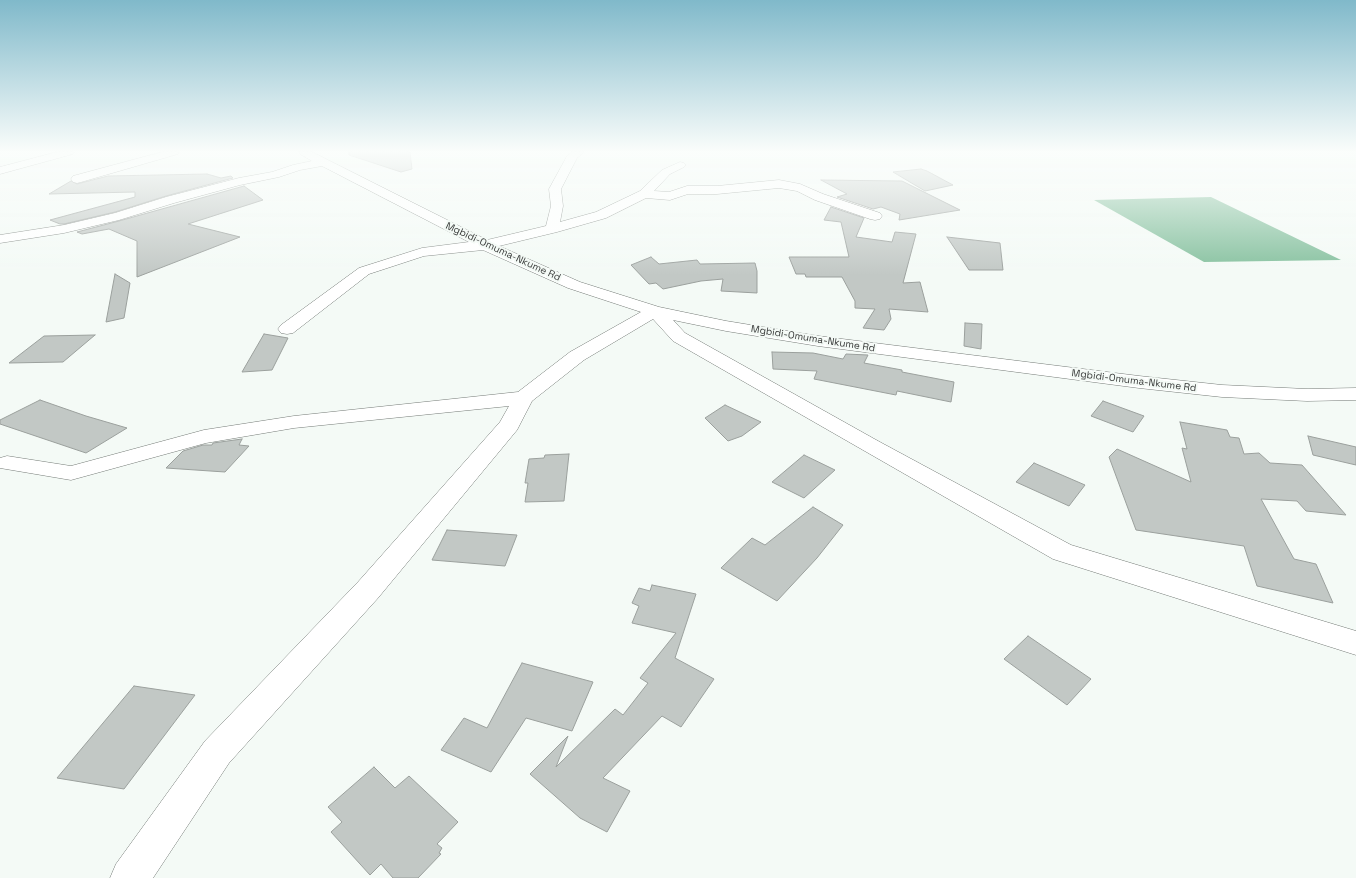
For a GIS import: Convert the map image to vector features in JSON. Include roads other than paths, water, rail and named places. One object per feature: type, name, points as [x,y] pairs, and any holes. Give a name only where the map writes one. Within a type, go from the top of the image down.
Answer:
[{"type":"street","points":[[0,239],[64,229],[105,220],[197,193]]},
{"type":"street","name":"Mgbidi-Omuma-Nkume Rd","points":[[383,193],[485,245],[574,285],[654,311],[726,326],[818,341],[1138,382],[1222,391],[1307,395],[1356,394]]},
{"type":"street","points":[[552,229],[557,206],[555,193]]},
{"type":"street","points":[[288,329],[364,271],[422,252],[485,245],[552,229],[601,215],[644,194],[670,196],[679,193]]},
{"type":"street","points":[[810,193],[875,216]]},
{"type":"street","points":[[130,878],[217,752],[368,590],[509,425],[524,398],[577,356],[654,311],[679,337],[863,442],[1062,552],[1356,643]]},
{"type":"street","points":[[7,463],[71,473],[204,437],[294,422],[524,398]]}]
